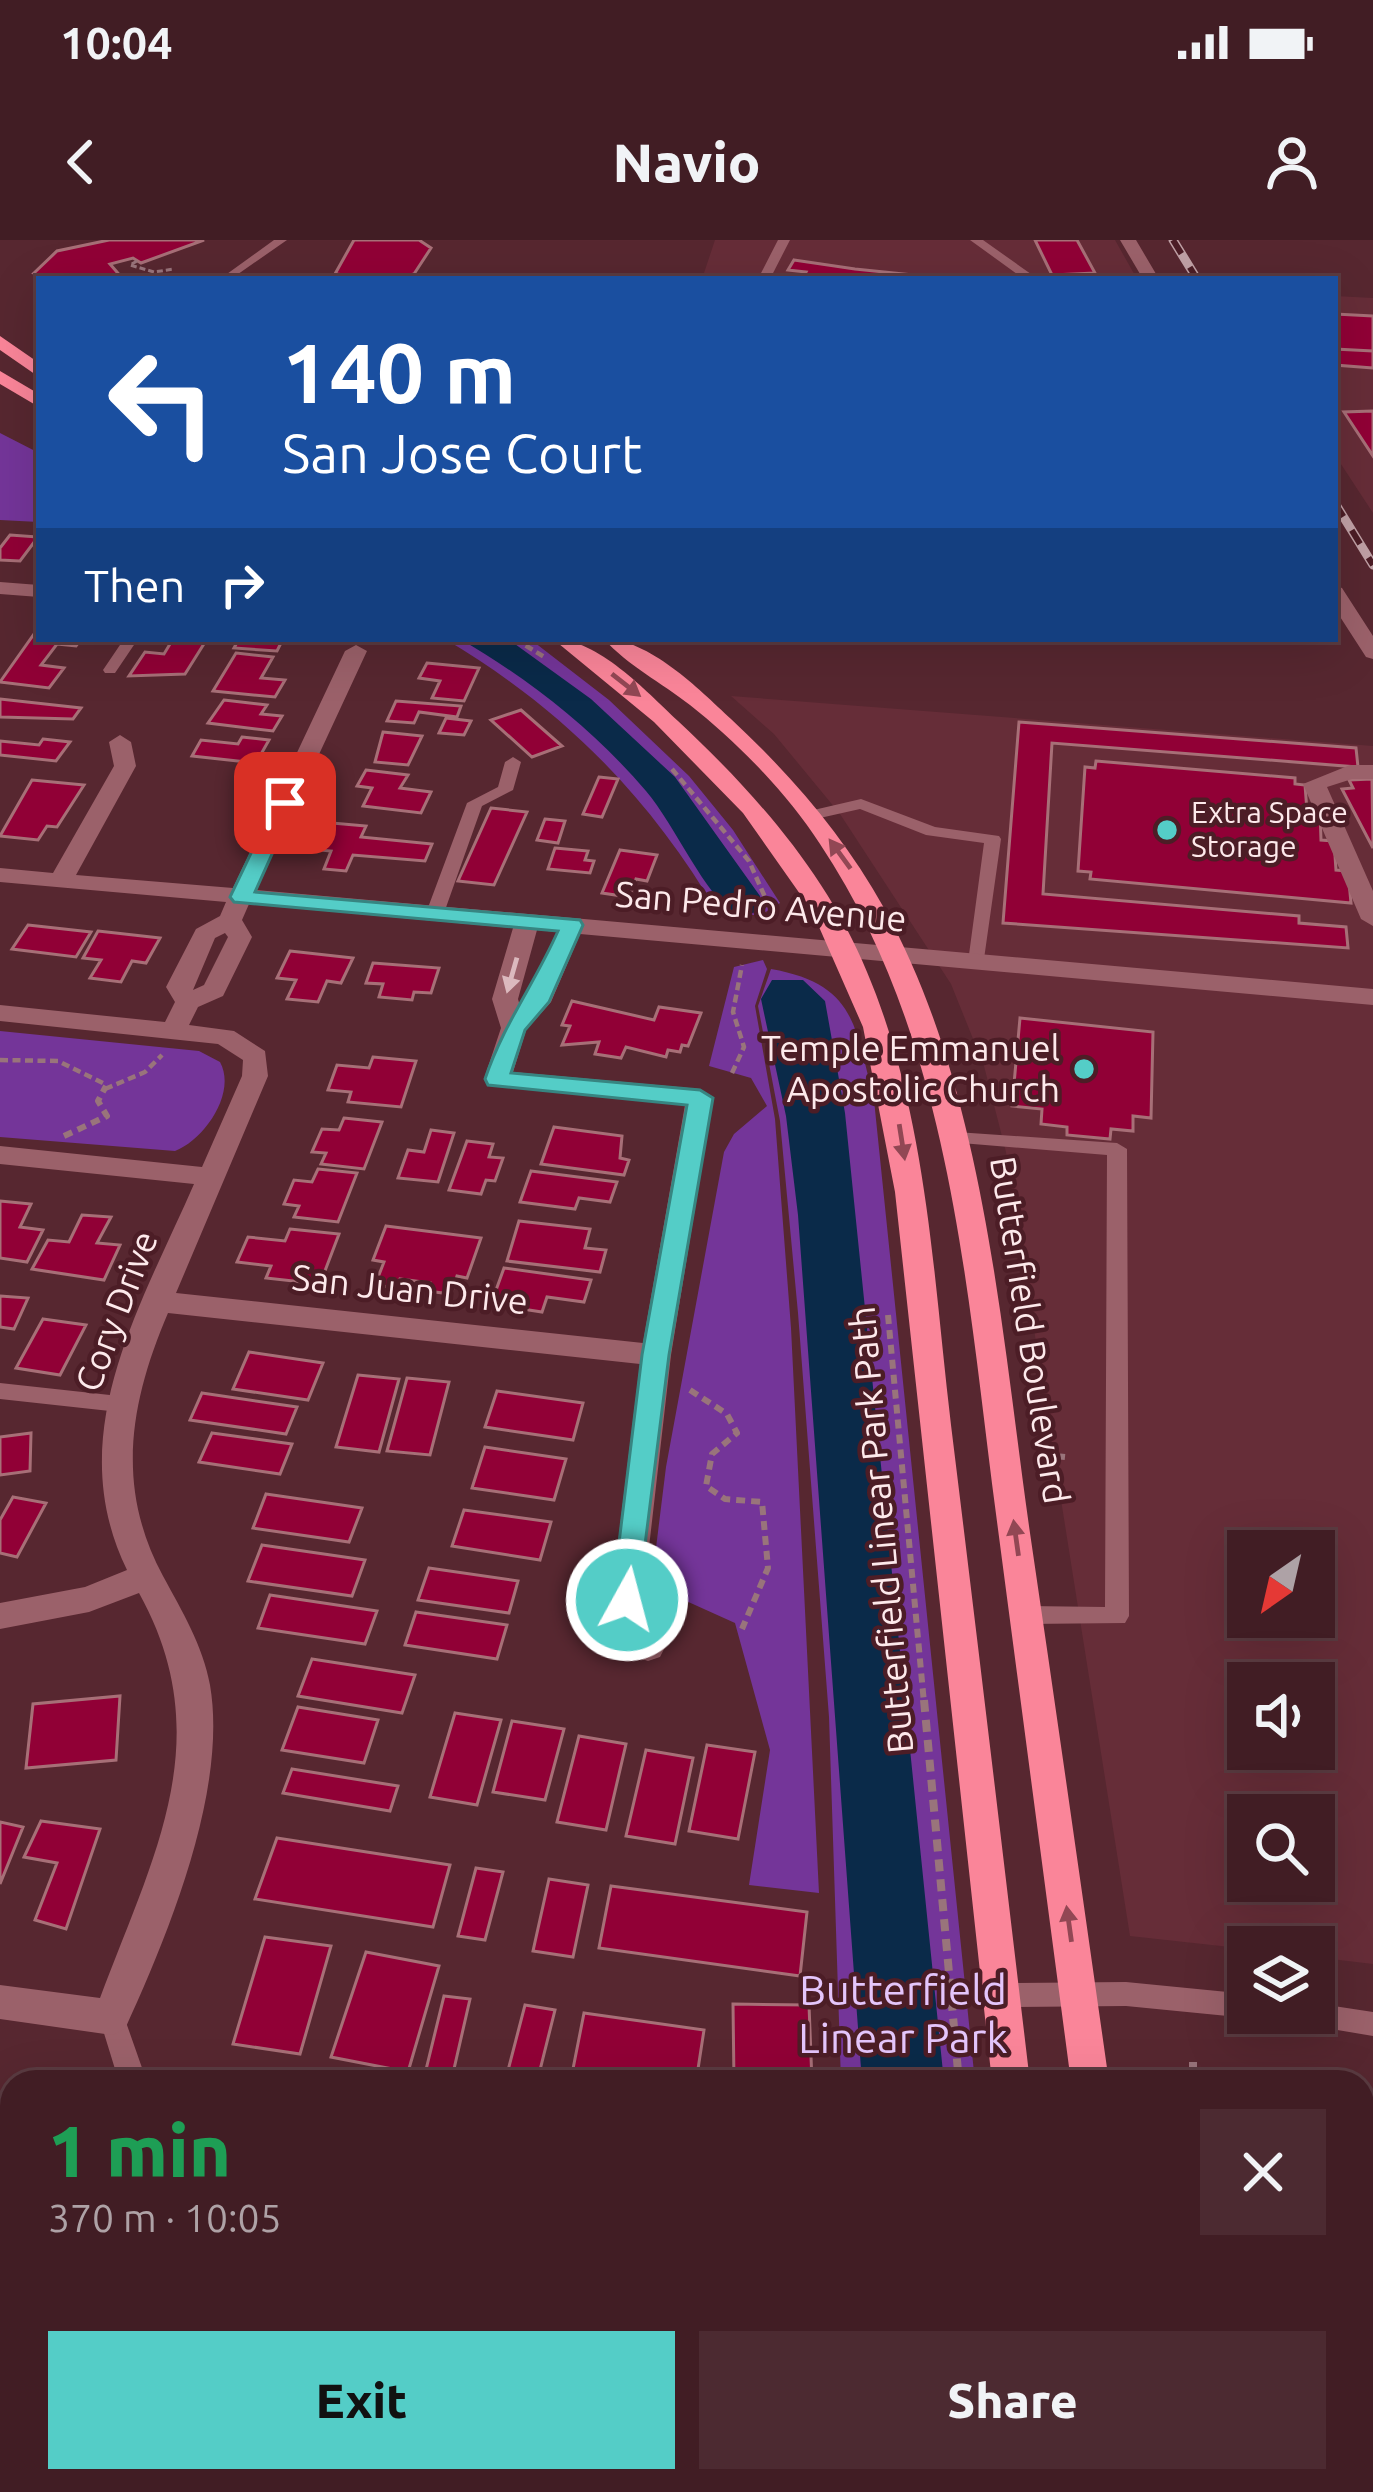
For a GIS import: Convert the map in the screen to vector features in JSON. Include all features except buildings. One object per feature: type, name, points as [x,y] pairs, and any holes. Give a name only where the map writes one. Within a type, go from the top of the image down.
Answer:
[{"type":"main road","points":[[0,341],[36,370]]},
{"type":"main road","points":[[0,376],[36,400]]},
{"type":"main road","points":[[567,642],[649,703],[718,768],[779,845],[844,950],[875,1025],[903,1146],[1010,2070]]},
{"type":"main road","name":"Butterfield Boulevard","points":[[618,642],[722,723],[811,815],[866,892],[898,955],[956,1138],[1088,2070]]},
{"type":"street","points":[[1128,240],[1149,276]]},
{"type":"street","points":[[0,588],[36,591]]},
{"type":"street","points":[[1338,597],[1373,652]]},
{"type":"street","points":[[0,1013],[176,1027],[214,990],[240,938],[236,909],[356,651]]},
{"type":"street","points":[[62,880],[125,766],[120,742]]},
{"type":"street","points":[[1373,772],[1350,772],[1314,784],[1373,919]]},
{"type":"street","name":"San Pedro Avenue","points":[[0,874],[236,909],[435,913],[1373,998]]},
{"type":"street","points":[[514,1028],[505,998],[527,921]]},
{"type":"street","points":[[572,925],[538,1002],[514,1028],[497,1079],[700,1098],[656,1355],[627,1600],[648,1647]]},
{"type":"street","name":"Cory Drive","points":[[112,2017],[185,1809],[195,1700],[180,1635],[123,1524],[111,1469],[118,1404],[157,1301],[255,1076],[256,1057],[225,1037],[176,1027]]},
{"type":"street","points":[[0,1155],[212,1177]]},
{"type":"street","name":"San Juan Drive","points":[[157,1301],[656,1355]]},
{"type":"street","points":[[0,1616],[89,1599],[146,1576]]},
{"type":"street","points":[[0,2002],[112,2017]]},
{"type":"lane","points":[[228,276],[281,240]]},
{"type":"lane","points":[[766,276],[784,240]]},
{"type":"lane","points":[[975,240],[1027,276]]},
{"type":"lane","points":[[110,670],[129,642]]},
{"type":"lane","points":[[435,913],[475,803],[505,790],[513,762]]},
{"type":"lane","points":[[811,815],[861,804],[879,806],[932,832],[993,839],[977,962]]},
{"type":"lane","points":[[956,1138],[1117,1149],[1117,1616],[1027,1615]]},
{"type":"lane","points":[[0,1391],[118,1404]]},
{"type":"lane","points":[[1001,1995],[1078,1993],[1227,2004]]},
{"type":"lane","points":[[112,2017],[129,2070]]},
{"type":"lane","points":[[1335,2018],[1373,2024]]},
{"type":"path","points":[[137,260],[130,265],[139,270],[174,269]]},
{"type":"path","points":[[520,642],[558,666]]},
{"type":"path","points":[[664,760],[749,861],[772,913]]},
{"type":"path","points":[[732,1073],[744,1047],[733,1012],[742,965]]},
{"type":"path","points":[[55,1140],[106,1116],[98,1101],[107,1085],[145,1072],[176,1027]]},
{"type":"path","points":[[0,1060],[58,1060],[107,1085]]},
{"type":"path","name":"Butterfield Linear Park Path","points":[[887,1298],[957,2070]]},
{"type":"path","points":[[690,1390],[727,1414],[737,1433],[716,1444],[706,1462],[706,1486],[725,1499],[762,1502],[769,1568],[764,1595],[742,1629]]},
{"type":"path","points":[[1045,1455],[1065,1457]]},
{"type":"path","points":[[1193,2062],[1193,2070]]},
{"type":"shaded area","points":[[715,240],[1115,240],[1135,276],[703,276]]},
{"type":"shaded area","points":[[1338,296],[1373,298],[1373,513],[1338,460]]},
{"type":"shaded area","points":[[731,696],[1373,746],[1373,1964],[1335,1959],[1335,1926],[1227,1926],[1227,1947],[1130,1936],[1006,1152],[984,1066],[951,984],[840,814],[774,734]]},
{"type":"green space","points":[[0,433],[36,451],[36,522],[0,520]]},
{"type":"green space","points":[[450,642],[534,642],[609,700],[689,776],[733,830],[780,903],[761,915],[719,915],[633,794],[565,726]]},
{"type":"green space","points":[[763,960],[767,969],[755,1006],[775,1119],[791,1328],[819,1893],[749,1885],[770,1750],[735,1623],[664,1591],[656,1548],[666,1467],[724,1152],[734,1134],[767,1106],[751,1078],[709,1066],[734,967]]},
{"type":"green space","name":"Butterfield Linear Park","points":[[771,969],[820,985],[847,1012],[874,1100],[974,2070],[841,2070],[829,1717],[798,1313],[780,1121],[758,1006]]},
{"type":"green space","points":[[0,1031],[199,1051],[220,1062],[224,1074],[221,1101],[197,1137],[175,1151],[0,1137]]},
{"type":"water","points":[[465,642],[512,642],[591,699],[675,777],[760,896],[762,911],[737,916],[725,906],[657,805],[626,769],[511,671]]},
{"type":"water","name":"Butterfield Linear Park","points":[[772,980],[803,980],[825,1001],[845,1113],[943,2070],[861,2070],[798,1215],[786,1116],[761,999]]},
{"type":"railway","points":[[1173,240],[1195,276]]},
{"type":"railway","points":[[1338,508],[1373,565]]},
{"type":"place","name":"Extra Space Storage","points":[[1167,830]]},
{"type":"place","name":"Temple Emmanuel Apostolic Church","points":[[1084,1069]]},
{"type":"route","points":[[285,803],[242,897],[572,925],[538,1002],[514,1028],[497,1079],[700,1098],[656,1355],[627,1600]]}]
